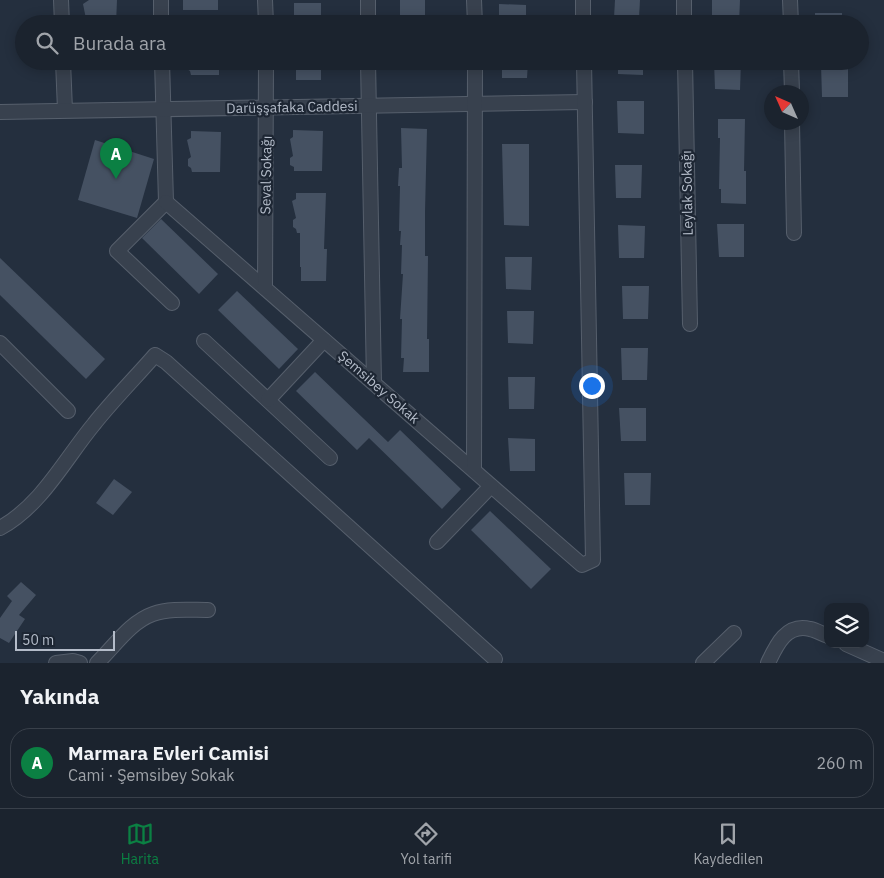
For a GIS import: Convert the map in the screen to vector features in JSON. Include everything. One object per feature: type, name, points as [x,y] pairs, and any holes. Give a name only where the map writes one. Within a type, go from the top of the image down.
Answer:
[{"type":"street","points":[[61,0],[62,15]]},
{"type":"street","points":[[161,0],[161,15]]},
{"type":"street","points":[[265,0],[266,15]]},
{"type":"street","points":[[368,0],[368,15]]},
{"type":"street","points":[[474,0],[475,15]]},
{"type":"street","points":[[583,0],[584,15]]},
{"type":"street","points":[[684,0],[684,15]]},
{"type":"street","points":[[790,0],[791,15]]},
{"type":"street","points":[[63,70],[65,110]]},
{"type":"street","points":[[162,70],[166,202],[117,251],[172,303]]},
{"type":"street","name":"Seval Sokağı","points":[[265,288],[266,70]]},
{"type":"street","points":[[368,70],[374,383]]},
{"type":"street","points":[[474,470],[475,70]]},
{"type":"street","points":[[584,70],[585,102]]},
{"type":"street","name":"Leylak Sokağı","points":[[685,70],[690,324]]},
{"type":"street","points":[[791,70],[792,85]]},
{"type":"street","name":"Darüşşafaka Caddesi","points":[[0,112],[585,102]]},
{"type":"street","name":"Şemsibey Sokak","points":[[166,202],[582,565],[593,560],[585,102]]},
{"type":"street","points":[[792,130],[794,233]]},
{"type":"street","points":[[268,400],[324,340]]},
{"type":"street","points":[[204,341],[330,458]]},
{"type":"street","points":[[0,343],[68,411]]},
{"type":"street","points":[[0,528],[13,522],[35,501],[94,424],[155,355],[166,362],[495,659]]},
{"type":"street","points":[[437,542],[491,486]]},
{"type":"street","points":[[97,663],[141,620],[153,614],[171,610],[208,610]]},
{"type":"street","points":[[768,663],[778,642],[793,630],[810,629],[824,634]]},
{"type":"street","points":[[703,663],[734,634]]},
{"type":"street","points":[[856,648],[884,660]]},
{"type":"street","points":[[56,663],[73,661],[80,663]]},
{"type":"building","points":[[89,0],[117,0],[116,15],[85,15],[83,4]]},
{"type":"building","points":[[183,0],[218,0],[218,10],[183,10]]},
{"type":"building","points":[[400,0],[425,0],[425,15],[400,15]]},
{"type":"building","points":[[615,0],[640,0],[639,15],[614,15]]},
{"type":"building","points":[[712,0],[740,0],[739,15],[712,15]]},
{"type":"building","points":[[294,3],[321,3],[321,15],[294,15]]},
{"type":"building","points":[[499,4],[526,5],[526,15],[499,15]]},
{"type":"building","points":[[815,13],[842,13],[842,15],[815,15]]},
{"type":"building","points":[[188,70],[219,70],[219,75],[191,75]]},
{"type":"building","points":[[296,70],[321,70],[321,80],[296,80]]},
{"type":"building","points":[[502,70],[527,70],[527,78],[502,78]]},
{"type":"building","points":[[618,70],[643,70],[643,75],[618,74]]},
{"type":"building","points":[[714,70],[741,70],[740,90],[715,89]]},
{"type":"building","points":[[821,70],[848,70],[848,97],[822,97]]},
{"type":"building","points":[[617,101],[644,101],[644,134],[618,133]]},
{"type":"building","points":[[718,119],[745,119],[744,171],[746,171],[746,204],[721,203]]},
{"type":"building","points":[[401,128],[427,129],[425,256],[428,256],[427,339],[429,339],[429,372],[403,372],[404,358],[401,358],[402,319],[400,319],[403,274],[401,274],[401,231],[399,231],[400,186],[398,186],[399,168],[402,168]]},
{"type":"building","points":[[293,130],[323,131],[322,171],[294,171],[294,167],[290,165],[290,158],[293,156],[290,139],[293,137]]},
{"type":"building","points":[[191,131],[221,132],[220,172],[192,172],[188,166],[188,159],[191,157],[187,140],[191,138]]},
{"type":"building","points":[[95,140],[154,159],[137,218],[78,200]]},
{"type":"building","points":[[502,144],[529,144],[529,226],[504,225]]},
{"type":"building","points":[[615,165],[642,165],[641,198],[616,198]]},
{"type":"building","points":[[296,193],[326,193],[324,249],[327,249],[326,281],[301,281],[300,233],[297,233],[293,227],[293,220],[296,218],[292,201],[296,199]]},
{"type":"building","points":[[161,219],[218,274],[199,294],[142,238]]},
{"type":"building","points":[[717,224],[744,224],[744,257],[719,257]]},
{"type":"building","points":[[618,225],[645,226],[644,258],[619,258]]},
{"type":"building","points":[[505,257],[532,257],[531,290],[506,289]]},
{"type":"building","points":[[0,258],[105,359],[86,379],[0,295]]},
{"type":"building","points":[[622,286],[649,286],[648,319],[623,319]]},
{"type":"building","points":[[237,291],[298,349],[279,369],[218,310]]},
{"type":"building","points":[[507,311],[534,311],[533,344],[508,343]]},
{"type":"building","points":[[621,348],[648,348],[647,380],[622,380]]},
{"type":"building","points":[[315,372],[388,442],[400,430],[461,489],[442,509],[369,438],[357,450],[296,391]]},
{"type":"building","points":[[508,377],[535,377],[534,409],[509,409]]},
{"type":"building","points":[[619,408],[646,408],[646,441],[621,441]]},
{"type":"building","points":[[508,438],[535,439],[535,471],[510,471]]},
{"type":"building","points":[[624,473],[651,473],[650,505],[625,505]]},
{"type":"building","points":[[114,479],[132,492],[113,515],[96,503]]},
{"type":"building","points":[[490,511],[551,569],[531,589],[471,530]]},
{"type":"building","points":[[21,582],[36,595],[19,615],[25,619],[9,643],[0,638],[0,618],[12,601],[7,596]]},
{"type":"place","name":"Marmara Evleri Camisi","points":[[116,179]]}]
